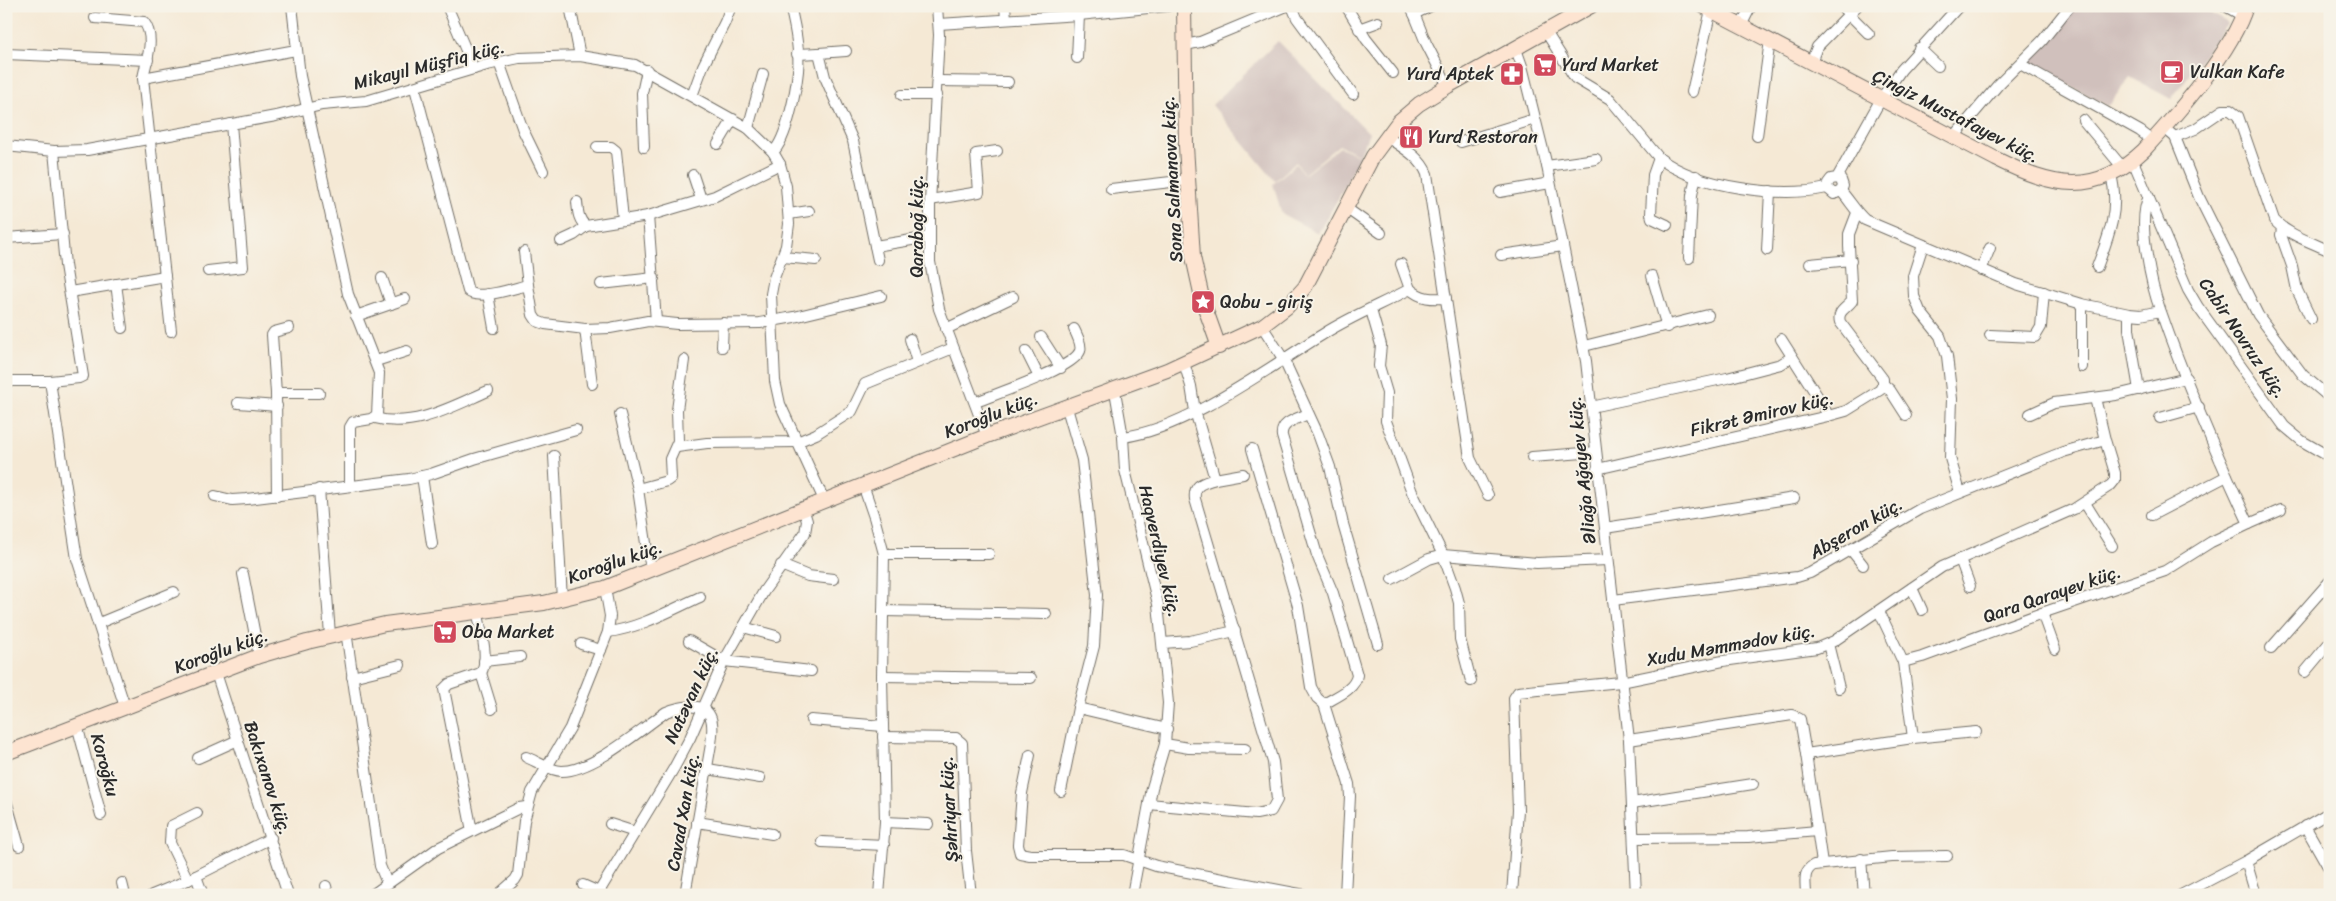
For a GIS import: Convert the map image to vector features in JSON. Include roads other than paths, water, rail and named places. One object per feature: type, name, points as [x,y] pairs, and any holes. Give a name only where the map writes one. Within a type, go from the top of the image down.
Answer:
[{"type":"street","points":[[292,6],[296,50],[307,108],[348,294],[376,360],[380,385],[378,415],[375,418]]},
{"type":"street","points":[[447,6],[474,69]]},
{"type":"street","points":[[570,6],[580,56]]},
{"type":"street","points":[[692,96],[702,66],[726,22],[731,6]]},
{"type":"street","name":"Qarabağ küç.","points":[[937,6],[939,24],[938,81],[930,200],[930,262],[933,285],[946,330],[976,402],[987,436]]},
{"type":"street","points":[[1005,6],[1006,19]]},
{"type":"street","points":[[939,24],[1080,15],[1168,6]]},
{"type":"street","name":"Sona Salmanova küç.","points":[[1184,6],[1188,180],[1193,257],[1203,302],[1218,347]]},
{"type":"street","points":[[1185,45],[1200,42],[1275,9],[1287,6]]},
{"type":"street","points":[[1292,6],[1297,18],[1353,94]]},
{"type":"street","points":[[1346,6],[1359,29],[1392,73]]},
{"type":"street","points":[[1431,6],[1412,10],[1448,86]]},
{"type":"street","points":[[1741,26],[1751,6]]},
{"type":"street","points":[[1841,6],[1853,11],[1869,34]]},
{"type":"street","points":[[1828,188],[1829,180],[1837,178],[1881,100],[1919,48],[1958,6]]},
{"type":"street","points":[[1953,138],[1998,85],[2042,41],[2070,6]]},
{"type":"street","points":[[2225,6],[2245,11]]},
{"type":"street","points":[[773,152],[778,147],[784,132],[797,76],[797,54],[791,7]]},
{"type":"street","points":[[1218,347],[1262,326],[1287,306],[1305,287],[1373,156],[1386,136],[1406,115],[1448,86],[1546,32],[1585,8]]},
{"type":"street","points":[[1692,92],[1707,8]]},
{"type":"street","name":"Çingiz Mustafayev küç.","points":[[1707,8],[1953,138],[2020,171],[2046,180],[2076,184],[2097,181],[2122,168],[2153,141],[2217,62],[2234,36],[2245,11]]},
{"type":"street","points":[[1811,62],[1816,47],[1853,11]]},
{"type":"street","points":[[1077,58],[1080,15]]},
{"type":"street","points":[[95,18],[144,22],[149,33],[148,60],[143,78],[171,331]]},
{"type":"street","points":[[1359,29],[1378,22]]},
{"type":"street","points":[[1546,32],[1575,78],[1610,99],[1659,158],[1667,164],[1696,176],[1734,186],[1803,193],[1828,188]]},
{"type":"street","points":[[1757,136],[1770,40]]},
{"type":"street","points":[[1919,48],[1938,66]]},
{"type":"street","name":"Əliağa Ağayev küç.","points":[[1516,49],[1550,183],[1584,346],[1628,740],[1636,895]]},
{"type":"street","points":[[143,78],[296,50]]},
{"type":"street","points":[[797,54],[846,51]]},
{"type":"street","points":[[820,53],[825,76],[853,141],[878,260]]},
{"type":"street","points":[[6,54],[148,60]]},
{"type":"street","name":"Mikayıl Müşfiq küç.","points":[[6,146],[54,151],[87,150],[307,108],[336,103],[366,101],[499,62],[538,57],[580,56],[626,63],[647,70],[748,128],[773,152],[780,164],[784,174],[789,214],[788,236],[784,257],[772,286],[771,321],[777,392],[797,442],[824,500]]},
{"type":"street","points":[[499,62],[523,130],[543,171]]},
{"type":"street","points":[[2020,64],[2140,131],[2153,141]]},
{"type":"street","points":[[644,147],[642,93],[647,70]]},
{"type":"street","points":[[748,128],[763,74]]},
{"type":"street","points":[[938,81],[1008,82]]},
{"type":"street","points":[[415,88],[468,291],[475,296],[528,285]]},
{"type":"street","points":[[902,96],[937,95]]},
{"type":"street","points":[[2175,137],[2200,126],[2223,110],[2234,112],[2238,116],[2274,220],[2282,228],[2330,251]]},
{"type":"street","points":[[718,144],[733,119]]},
{"type":"street","points":[[1461,142],[1535,119]]},
{"type":"street","name":"Cabir Novruz küç.","points":[[2084,120],[2122,168],[2149,197],[2188,290],[2198,307],[2284,426],[2302,441],[2330,456]]},
{"type":"street","points":[[208,271],[243,267],[231,124]]},
{"type":"street","points":[[2164,128],[2175,137],[2199,197],[2258,315],[2303,375],[2330,398]]},
{"type":"street","points":[[1386,136],[1417,158],[1427,174],[1470,458],[1488,495]]},
{"type":"street","points":[[597,147],[611,147],[616,151],[623,219]]},
{"type":"street","points":[[6,381],[50,381],[83,376],[62,234],[54,151]]},
{"type":"street","points":[[930,200],[979,192],[976,154],[996,151]]},
{"type":"street","points":[[1659,158],[1653,175],[1651,214],[1656,222],[1667,225]]},
{"type":"street","points":[[1546,166],[1596,159]]},
{"type":"street","points":[[561,241],[574,235],[586,226],[648,216],[725,192],[780,164]]},
{"type":"street","points":[[2096,267],[2110,234],[2114,217],[2115,189],[2122,168]]},
{"type":"street","points":[[693,175],[701,199]]},
{"type":"street","points":[[1688,258],[1692,195],[1696,176]]},
{"type":"street","points":[[1837,178],[1843,183],[1841,191]]},
{"type":"street","points":[[1110,189],[1188,180]]},
{"type":"street","points":[[1500,192],[1550,183]]},
{"type":"street","points":[[1828,188],[1834,194],[1841,191]]},
{"type":"street","points":[[1766,250],[1770,191]]},
{"type":"street","points":[[1841,191],[1857,213],[1865,220],[1982,270],[2082,304],[2129,314],[2141,315],[2160,311]]},
{"type":"street","points":[[2149,197],[2144,210],[2144,239],[2160,311],[2227,476],[2249,524]]},
{"type":"street","points":[[577,202],[578,215],[586,226]]},
{"type":"street","points":[[1346,208],[1381,232]]},
{"type":"street","points":[[789,214],[809,211]]},
{"type":"street","points":[[1857,213],[1850,234],[1853,295],[1849,306],[1840,312],[1840,322],[1883,379],[1883,384],[1890,390],[1906,415]]},
{"type":"street","points":[[648,216],[656,321]]},
{"type":"street","points":[[2282,228],[2281,235],[2292,266],[2297,290],[2311,319]]},
{"type":"street","points":[[6,238],[62,234]]},
{"type":"street","points":[[875,246],[930,237]]},
{"type":"street","points":[[1923,245],[1913,276],[1914,296],[1920,311],[1940,336],[1947,356],[1952,399],[1950,458],[1960,492]]},
{"type":"street","points":[[1501,255],[1564,246]]},
{"type":"street","points":[[1982,270],[1990,248]]},
{"type":"street","points":[[524,252],[533,315],[537,321],[586,329],[656,321],[677,324],[771,321],[881,296]]},
{"type":"street","points":[[784,257],[816,260]]},
{"type":"street","points":[[1810,264],[1851,260]]},
{"type":"street","points":[[1401,264],[1410,290],[1415,294],[1430,300],[1446,298]]},
{"type":"street","points":[[70,292],[165,276]]},
{"type":"street","points":[[1652,276],[1667,327]]},
{"type":"street","points":[[382,278],[391,304]]},
{"type":"street","points":[[601,284],[654,278]]},
{"type":"street","points":[[116,284],[122,328]]},
{"type":"street","points":[[1123,438],[1150,432],[1195,412],[1284,360],[1326,332],[1410,290]]},
{"type":"street","points":[[1990,335],[2035,336],[2041,327],[2044,292]]},
{"type":"street","points":[[488,294],[494,328]]},
{"type":"street","points":[[946,330],[1013,297]]},
{"type":"street","points":[[356,316],[405,299]]},
{"type":"street","points":[[2082,304],[2082,367]]},
{"type":"street","points":[[1371,310],[1381,345],[1378,366],[1387,393],[1386,421],[1412,492],[1443,556],[1459,604],[1460,639],[1470,681]]},
{"type":"street","points":[[2129,314],[2139,390]]},
{"type":"street","points":[[1584,346],[1667,327],[1708,315]]},
{"type":"street","points":[[722,347],[723,324]]},
{"type":"street","points":[[1262,326],[1284,360],[1330,466],[1343,524],[1378,644]]},
{"type":"street","points":[[276,496],[276,393],[272,335],[274,332],[289,328]]},
{"type":"street","points":[[586,329],[592,384]]},
{"type":"street","points":[[976,402],[1061,368],[1080,351],[1081,346],[1074,329]]},
{"type":"street","points":[[1041,337],[1061,368]]},
{"type":"street","points":[[910,339],[917,362]]},
{"type":"street","points":[[1781,339],[1828,416]]},
{"type":"street","name":"Koroğlu küç.","points":[[6,753],[259,656],[330,635],[385,624],[562,600],[605,588],[652,571],[803,508],[987,436],[1115,391],[1218,347]]},
{"type":"street","points":[[677,446],[707,443],[797,442],[816,434],[852,411],[865,384],[953,348]]},
{"type":"street","points":[[376,360],[406,351]]},
{"type":"street","points":[[1026,351],[1039,377]]},
{"type":"street","points":[[1591,407],[1727,378],[1781,364],[1792,357]]},
{"type":"street","points":[[638,489],[667,481],[671,478],[670,459],[677,446],[677,410],[684,360]]},
{"type":"street","points":[[1184,363],[1191,386],[1195,412],[1216,479]]},
{"type":"street","points":[[2030,414],[2054,403],[2139,390],[2187,378]]},
{"type":"street","points":[[50,381],[77,559],[125,707]]},
{"type":"street","name":"Fikrət Əmirov küç.","points":[[1597,469],[1828,416],[1852,408],[1880,390],[1883,384]]},
{"type":"street","points":[[350,485],[350,428],[353,422],[375,418],[392,420],[418,418],[488,391]]},
{"type":"street","name":"Haqverdiyev küç.","points":[[1115,391],[1123,438],[1125,470],[1138,529],[1154,582],[1168,703],[1164,744],[1148,804],[1132,895]]},
{"type":"street","points":[[276,393],[319,393]]},
{"type":"street","name":"Xudu Məmmədov küç.","points":[[1512,895],[1518,810],[1515,695],[1524,690],[1621,682],[1723,662],[1817,648],[1828,644],[1942,567],[2085,503],[2115,480],[2115,473],[2095,398]]},
{"type":"street","points":[[238,403],[276,406]]},
{"type":"street","points":[[2160,418],[2199,407]]},
{"type":"street","points":[[1061,791],[1078,708],[1094,646],[1097,595],[1082,460],[1067,408]]},
{"type":"street","points":[[620,414],[638,489],[646,550],[652,571]]},
{"type":"street","points":[[1308,414],[1284,425],[1281,430],[1282,436],[1317,555],[1333,593],[1357,675],[1356,680],[1348,690],[1324,704]]},
{"type":"street","points":[[215,496],[232,500],[276,496],[422,476],[474,458],[576,430]]},
{"type":"street","name":"Abşeron küç.","points":[[1613,600],[1797,577],[1821,569],[1901,518],[1960,492],[2063,452],[2105,440]]},
{"type":"street","points":[[1252,449],[1298,606],[1311,687],[1317,698],[1324,704],[1349,784],[1345,895]]},
{"type":"street","points":[[1532,457],[1596,452]]},
{"type":"street","points":[[554,456],[562,600]]},
{"type":"street","points":[[1148,804],[1256,814],[1271,811],[1275,806],[1276,785],[1273,762],[1194,499],[1197,486],[1216,479],[1243,474]]},
{"type":"street","points":[[422,476],[432,544]]},
{"type":"street","points":[[2152,515],[2227,476]]},
{"type":"street","points":[[863,485],[884,554],[882,676],[885,822],[879,895]]},
{"type":"street","points":[[319,489],[330,635]]},
{"type":"street","points":[[1605,528],[1794,498]]},
{"type":"street","points":[[2085,503],[2112,546]]},
{"type":"street","name":"Natəvan küç.","points":[[598,894],[674,768],[704,708],[724,661],[781,565],[805,534],[806,521],[803,508]]},
{"type":"street","name":"Qara Qarayev küç.","points":[[1902,662],[1922,657],[2165,571],[2210,542],[2281,510]]},
{"type":"street","points":[[1851,550],[1863,565]]},
{"type":"street","points":[[884,554],[989,554]]},
{"type":"street","points":[[1392,578],[1429,559],[1443,556],[1536,563],[1608,560]]},
{"type":"street","points":[[1960,559],[1970,586]]},
{"type":"street","points":[[781,565],[808,576],[833,579]]},
{"type":"street","points":[[243,574],[259,656]]},
{"type":"street","points":[[2271,648],[2330,581]]},
{"type":"street","points":[[498,895],[518,875],[526,807],[536,784],[573,721],[608,632],[610,616],[605,588]]},
{"type":"street","points":[[1912,588],[1922,610]]},
{"type":"street","points":[[99,623],[174,592]]},
{"type":"street","points":[[608,632],[625,629],[645,622],[700,597]]},
{"type":"street","points":[[883,611],[1046,614]]},
{"type":"street","points":[[1879,611],[1902,662],[1912,738]]},
{"type":"street","points":[[478,612],[484,661],[481,673],[492,708]]},
{"type":"street","points":[[2042,613],[2055,649]]},
{"type":"street","points":[[744,627],[776,636]]},
{"type":"street","points":[[1162,643],[1198,640],[1235,631]]},
{"type":"street","points":[[346,632],[380,866],[387,883]]},
{"type":"street","points":[[689,641],[724,661],[812,671]]},
{"type":"street","points":[[2304,672],[2330,642]]},
{"type":"street","points":[[581,644],[601,650]]},
{"type":"street","points":[[1828,644],[1839,688]]},
{"type":"street","points":[[484,661],[520,657]]},
{"type":"street","points":[[352,677],[400,665]]},
{"type":"street","name":"Bakıxanov küç.","points":[[216,673],[288,895]]},
{"type":"street","points":[[472,830],[444,689],[449,684],[481,673]]},
{"type":"street","points":[[882,676],[1032,678]]},
{"type":"street","points":[[526,757],[562,771],[596,762],[666,712],[675,708],[690,706],[704,708]]},
{"type":"street","name":"Cavad Xan küç.","points":[[684,895],[708,769],[712,725],[710,716],[704,708]]},
{"type":"street","points":[[1078,708],[1166,729]]},
{"type":"street","points":[[1628,740],[1792,715],[1800,719],[1822,863]]},
{"type":"street","points":[[811,720],[883,726]]},
{"type":"street","name":"Koroğku","points":[[76,725],[101,815]]},
{"type":"street","points":[[1806,754],[1912,738],[1976,732]]},
{"type":"street","name":"Şəhriyar küç.","points":[[883,737],[956,738],[962,743],[966,850],[971,895]]},
{"type":"street","points":[[198,758],[238,740]]},
{"type":"street","points":[[1164,744],[1189,748],[1245,749]]},
{"type":"street","points":[[1030,755],[1022,793],[1018,845],[1020,853],[1030,855],[1124,855],[1156,866],[1304,895]]},
{"type":"street","points":[[708,769],[760,778]]},
{"type":"street","points":[[1632,803],[1753,784]]},
{"type":"street","points":[[6,800],[19,846]]},
{"type":"street","points":[[372,895],[438,848],[519,808],[526,807]]},
{"type":"street","points":[[2181,895],[2246,861],[2330,812]]},
{"type":"street","points":[[197,813],[171,826],[169,837],[204,895]]},
{"type":"street","points":[[697,822],[772,834]]},
{"type":"street","points":[[885,822],[928,824]]},
{"type":"street","points":[[610,824],[635,832]]},
{"type":"street","points":[[2305,826],[2330,870]]},
{"type":"street","points":[[1634,838],[1748,838],[1817,831]]},
{"type":"street","points":[[152,895],[192,878],[271,838]]},
{"type":"street","points":[[822,842],[884,846]]},
{"type":"street","points":[[1806,895],[1805,874],[1808,868],[1822,863],[1910,856],[1947,856]]},
{"type":"street","points":[[1861,860],[1864,895]]},
{"type":"street","points":[[2246,861],[2256,895]]},
{"type":"street","points":[[122,883],[125,895]]},
{"type":"street","points":[[583,885],[598,894]]},
{"type":"place","name":"Yurd Market","points":[[1545,65]]},
{"type":"place","name":"Vulkan Kafe","points":[[2172,72]]},
{"type":"place","name":"Yurd Aptek","points":[[1512,74]]},
{"type":"place","name":"Yurd Restoran","points":[[1411,137]]},
{"type":"place","name":"Qobu - giriş","points":[[1203,302]]},
{"type":"place","name":"Oba Market","points":[[445,632]]}]
